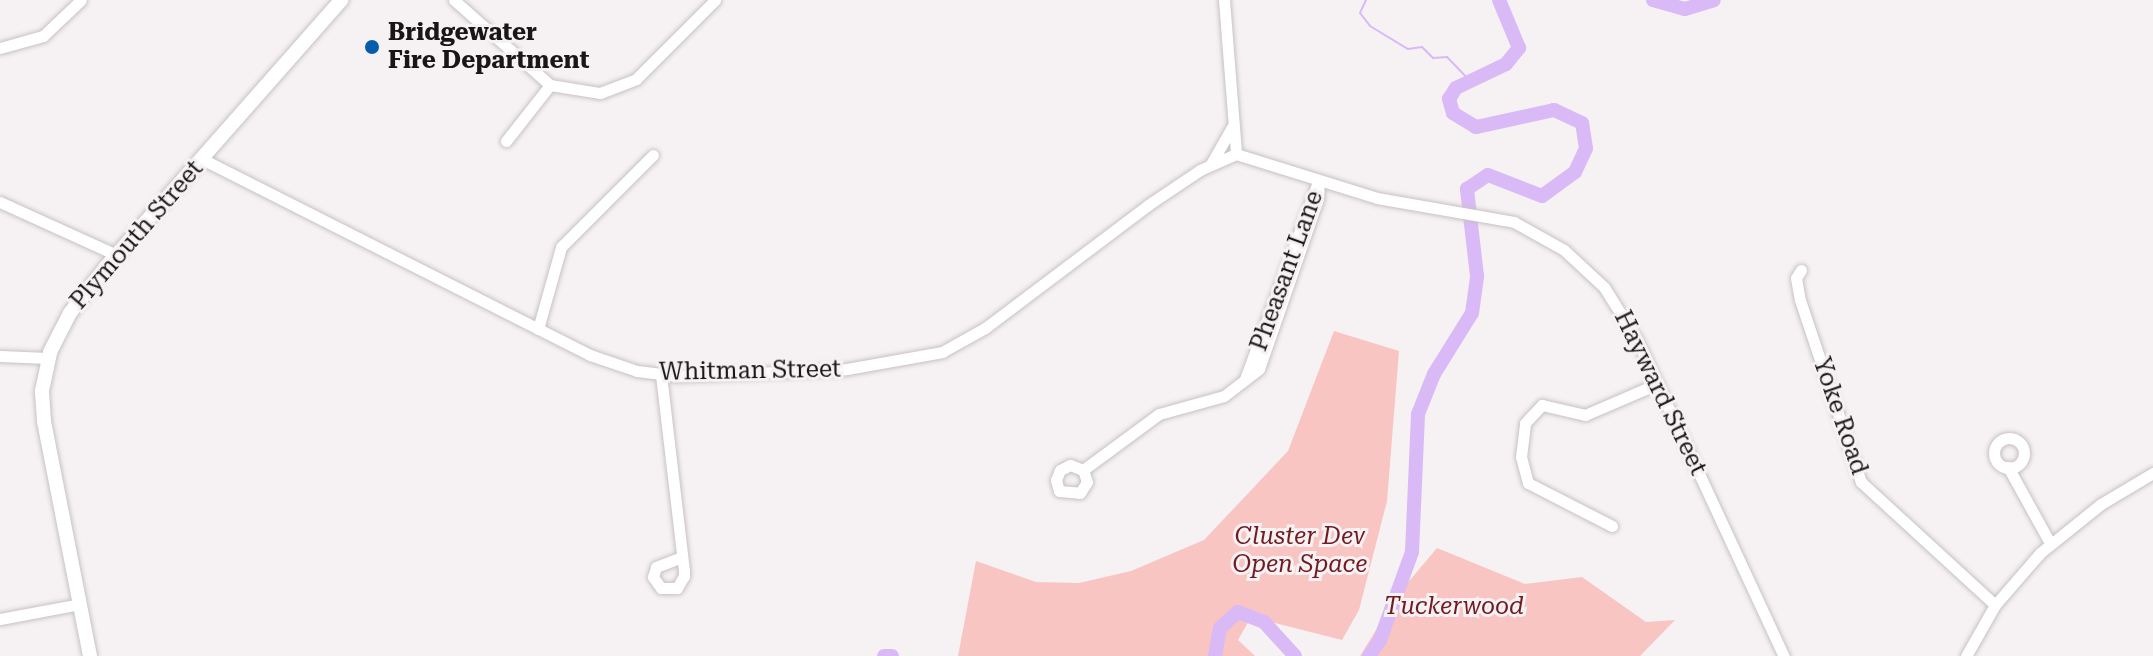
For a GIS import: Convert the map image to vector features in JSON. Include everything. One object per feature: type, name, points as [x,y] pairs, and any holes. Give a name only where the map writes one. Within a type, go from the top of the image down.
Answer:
[{"type":"main road","name":"Plymouth Street","points":[[90,656],[44,421],[48,358],[70,313],[117,255],[341,0]]},
{"type":"street","points":[[0,48],[52,31],[81,0]]},
{"type":"street","points":[[454,0],[550,85],[600,93],[623,88],[715,0]]},
{"type":"street","points":[[1224,0],[1236,154]]},
{"type":"street","points":[[506,141],[550,85]]},
{"type":"street","points":[[1211,164],[1233,126]]},
{"type":"street","name":"Whitman Street","points":[[202,159],[538,329],[613,364],[661,375],[833,370],[942,352],[985,328],[1132,216],[1211,164],[1236,154]]},
{"type":"street","name":"Hayward Street","points":[[1236,154],[1391,201],[1474,211],[1535,231],[1589,271],[1621,311],[1784,656]]},
{"type":"street","points":[[538,329],[561,247],[653,155]]},
{"type":"street","name":"Pheasant Lane","points":[[1083,470],[1159,414],[1224,396],[1265,361],[1282,292],[1319,181]]},
{"type":"street","points":[[0,202],[117,255]]},
{"type":"street","name":"Yoke Road","points":[[1801,270],[1796,278],[1800,300],[1861,482],[1995,605]]},
{"type":"street","points":[[0,356],[48,358]]},
{"type":"street","points":[[661,375],[682,557]]},
{"type":"street","points":[[1612,526],[1528,483],[1521,457],[1525,423],[1542,405],[1585,415],[1657,384]]},
{"type":"street","points":[[2008,467],[2050,543]]},
{"type":"street","points":[[1966,656],[1995,605],[2050,543],[2153,473]]},
{"type":"street","points":[[0,619],[80,604]]},
{"type":"green space","name":"Cluster Dev Open Space","points":[[1334,331],[1399,351],[1387,501],[1359,610],[1342,640],[1251,617],[1238,640],[1255,656],[958,656],[976,561],[1036,582],[1079,583],[1131,571],[1204,540],[1288,451]]},
{"type":"green space","name":"Tuckerwood","points":[[1437,548],[1525,584],[1582,577],[1646,622],[1675,620],[1640,656],[1360,656],[1399,593]]},
{"type":"waterway","points":[[1366,0],[1360,13],[1370,26],[1408,49],[1422,47],[1433,58],[1447,57],[1469,80]]},
{"type":"waterway","points":[[1369,656],[1380,640],[1412,552],[1418,414],[1434,374],[1472,313],[1477,276],[1467,189],[1488,175],[1542,196],[1575,172],[1586,148],[1582,123],[1554,110],[1476,127],[1453,113],[1449,99],[1456,88],[1506,64],[1519,48],[1499,0]]},
{"type":"waterway","points":[[1653,0],[1685,9],[1714,0]]},
{"type":"waterway","points":[[1215,656],[1220,628],[1238,612],[1264,622],[1295,656]]},
{"type":"waterway","points":[[884,656],[892,656]]},
{"type":"place","name":"Bridgewater Fire Department","points":[[372,47]]}]
